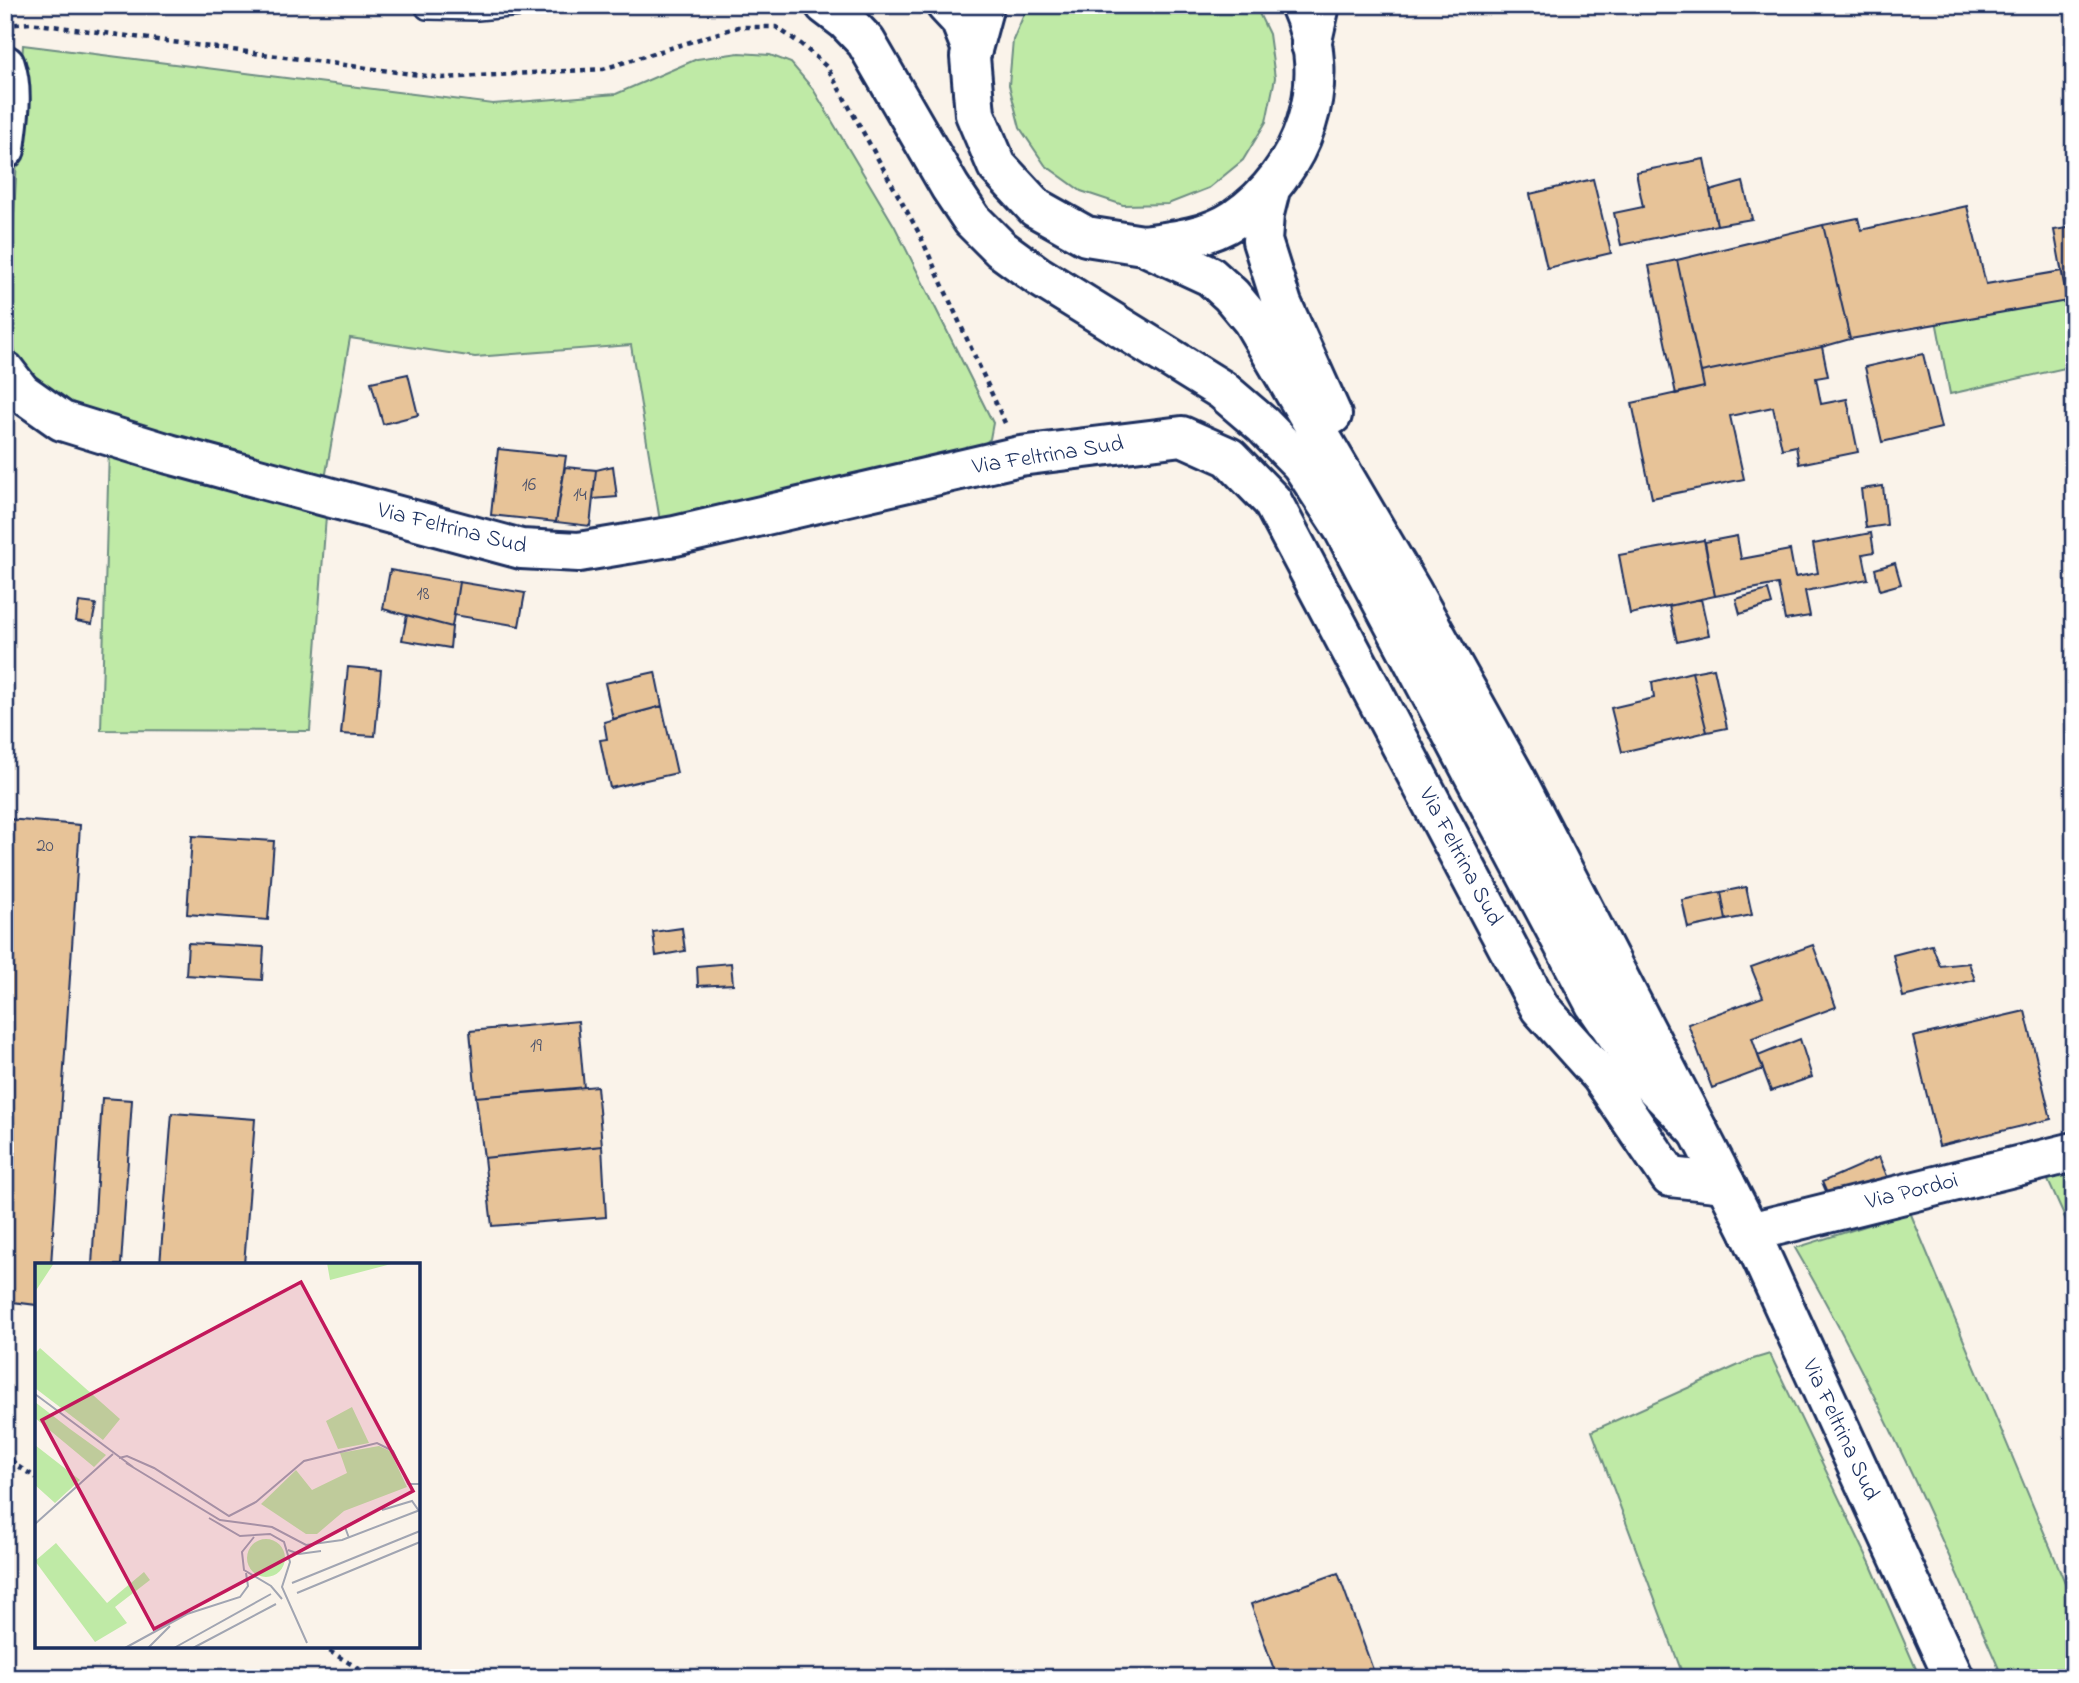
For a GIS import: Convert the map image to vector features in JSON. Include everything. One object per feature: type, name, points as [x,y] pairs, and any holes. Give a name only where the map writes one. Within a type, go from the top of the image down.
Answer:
[{"type":"main road","points":[[825,5],[846,21],[866,42],[950,187],[972,220],[1001,248],[1038,276],[1222,390],[1263,425],[1301,464],[1344,530],[1595,1004],[1647,1079],[1698,1131]]},
{"type":"main road","points":[[946,5],[960,20],[972,50]]},
{"type":"main road","name":"Via Feltrina Sud","points":[[984,5],[970,57],[975,114],[998,166],[1036,208],[1086,236],[1143,246],[1210,276],[1231,295],[1252,320],[1412,592],[1515,777],[1750,1232],[1954,1678]]},
{"type":"main road","name":"Via Feltrina Sud","points":[[1143,246],[1190,239],[1234,220],[1270,190],[1296,153],[1311,111],[1315,66],[1308,23],[1300,5]]},
{"type":"main road","points":[[1311,45],[1320,5]]},
{"type":"main road","points":[[5,65],[10,79],[5,149]]},
{"type":"main road","name":"Via Feltrina Sud","points":[[1270,190],[1264,214],[1262,241],[1282,304],[1412,592]]},
{"type":"main road","name":"Via Feltrina Sud","points":[[5,371],[20,392],[62,421],[169,454],[521,549],[579,552],[675,536],[1020,456],[1182,436],[1229,457],[1272,501],[1540,1008],[1601,1076],[1670,1177],[1725,1183]]},
{"type":"main road","name":"Via Pordoi","points":[[1750,1232],[2074,1152]]},
{"type":"lane","points":[[427,8],[467,10],[520,5]]},
{"type":"path","points":[[5,25],[30,23],[442,78],[603,69],[738,27],[776,27],[827,67],[919,233],[1020,456]]},
{"type":"path","points":[[5,1452],[17,1466],[35,1477]]},
{"type":"path","points":[[324,1648],[361,1670],[369,1678]]},
{"type":"green space","points":[[1028,5],[1255,5],[1269,34],[1275,78],[1266,122],[1243,160],[1209,188],[1168,204],[1123,205],[1081,191],[1045,165],[1020,128],[1009,85],[1013,40]]},
{"type":"green space","points":[[23,45],[493,104],[616,94],[697,59],[739,53],[770,55],[791,63],[813,89],[895,227],[993,423],[990,439],[978,449],[660,521],[631,345],[475,357],[350,338],[325,479],[101,415],[60,398],[18,361],[8,328]]},
{"type":"green space","points":[[2074,295],[2074,366],[1950,394],[1936,320]]},
{"type":"green space","points":[[109,449],[326,516],[310,731],[101,730]]},
{"type":"green space","points":[[2074,1169],[2074,1238],[2046,1176]]},
{"type":"green space","points":[[1910,1212],[2074,1604],[2074,1678],[2003,1678],[1879,1406],[1795,1248]]},
{"type":"green space","points":[[1770,1354],[1870,1563],[1920,1678],[1684,1678],[1592,1431],[1750,1360]]},
{"type":"building","points":[[1704,159],[1717,225],[1621,245],[1614,213],[1643,207],[1636,172]]},
{"type":"building","points":[[1593,179],[1611,253],[1547,268],[1530,194]]},
{"type":"building","points":[[1743,182],[1752,219],[1717,225],[1710,191]]},
{"type":"building","points":[[1967,206],[1986,284],[2062,271],[2067,301],[1850,339],[1823,225],[1858,218],[1861,230]]},
{"type":"building","points":[[1823,225],[1850,339],[1701,372],[1677,260]]},
{"type":"building","points":[[2074,227],[2074,300],[2067,301],[2054,230]]},
{"type":"building","points":[[1677,260],[1704,387],[1676,394],[1649,266]]},
{"type":"building","points":[[1822,347],[1828,376],[1816,378],[1821,404],[1847,399],[1858,452],[1799,464],[1796,446],[1782,449],[1773,407],[1730,416],[1744,479],[1652,498],[1632,403],[1704,387],[1701,372]]},
{"type":"building","points":[[1923,354],[1941,428],[1882,442],[1865,367]]},
{"type":"building","points":[[408,374],[418,415],[383,424],[371,382]]},
{"type":"building","points":[[498,449],[566,456],[556,522],[491,515]]},
{"type":"building","points":[[613,466],[617,497],[593,499],[596,470]]},
{"type":"building","points":[[565,467],[596,470],[590,526],[556,522]]},
{"type":"building","points":[[1883,486],[1887,525],[1866,528],[1861,489]]},
{"type":"building","points":[[1871,533],[1874,552],[1863,554],[1868,579],[1805,591],[1810,616],[1785,620],[1778,584],[1715,596],[1705,542],[1737,536],[1741,559],[1790,550],[1795,577],[1818,573],[1813,544]]},
{"type":"building","points":[[1704,540],[1715,596],[1630,614],[1619,555]]},
{"type":"building","points":[[1895,563],[1901,584],[1880,590],[1875,569]]},
{"type":"building","points":[[390,570],[459,582],[452,627],[383,609]]},
{"type":"building","points":[[459,582],[525,593],[519,626],[454,615]]},
{"type":"building","points":[[1768,590],[1772,604],[1740,614],[1736,599]]},
{"type":"building","points":[[1701,599],[1709,635],[1677,642],[1669,606]]},
{"type":"building","points":[[79,602],[96,604],[92,624],[76,621]]},
{"type":"building","points":[[407,615],[452,627],[450,648],[402,640]]},
{"type":"building","points":[[348,667],[381,670],[375,736],[341,734]]},
{"type":"building","points":[[1714,668],[1727,728],[1707,732],[1692,672]]},
{"type":"building","points":[[655,672],[662,706],[613,719],[605,683]]},
{"type":"building","points":[[1692,672],[1707,732],[1622,752],[1611,708],[1654,698],[1652,682]]},
{"type":"building","points":[[662,706],[677,773],[610,788],[600,740],[607,739],[604,722]]},
{"type":"building","points":[[7,819],[80,825],[51,1263],[35,1263],[35,1305],[5,1301]]},
{"type":"building","points":[[192,836],[274,841],[268,920],[187,914]]},
{"type":"building","points":[[1746,887],[1752,915],[1726,920],[1721,892]]},
{"type":"building","points":[[1721,892],[1726,920],[1688,928],[1682,900]]},
{"type":"building","points":[[682,928],[685,951],[656,956],[653,932]]},
{"type":"building","points":[[188,943],[264,947],[262,980],[186,975]]},
{"type":"building","points":[[1813,945],[1836,1007],[1752,1038],[1763,1069],[1712,1088],[1688,1024],[1763,997],[1751,967]]},
{"type":"building","points":[[1932,945],[1940,966],[1969,963],[1975,980],[1903,997],[1893,955]]},
{"type":"building","points":[[731,963],[733,984],[698,986],[697,966]]},
{"type":"building","points":[[2025,1011],[2051,1119],[1939,1146],[1913,1037]]},
{"type":"building","points":[[578,1021],[584,1088],[476,1097],[470,1031]]},
{"type":"building","points":[[1800,1039],[1812,1077],[1771,1091],[1758,1056]]},
{"type":"building","points":[[597,1086],[602,1146],[484,1158],[476,1097]]},
{"type":"building","points":[[102,1098],[132,1100],[121,1263],[92,1263]]},
{"type":"building","points":[[172,1113],[255,1119],[244,1263],[160,1263]]},
{"type":"building","points":[[602,1146],[606,1217],[492,1226],[484,1158]]},
{"type":"building","points":[[1879,1157],[1890,1183],[1833,1207],[1822,1182]]},
{"type":"building","points":[[1338,1573],[1376,1678],[1277,1678],[1251,1604]]}]
